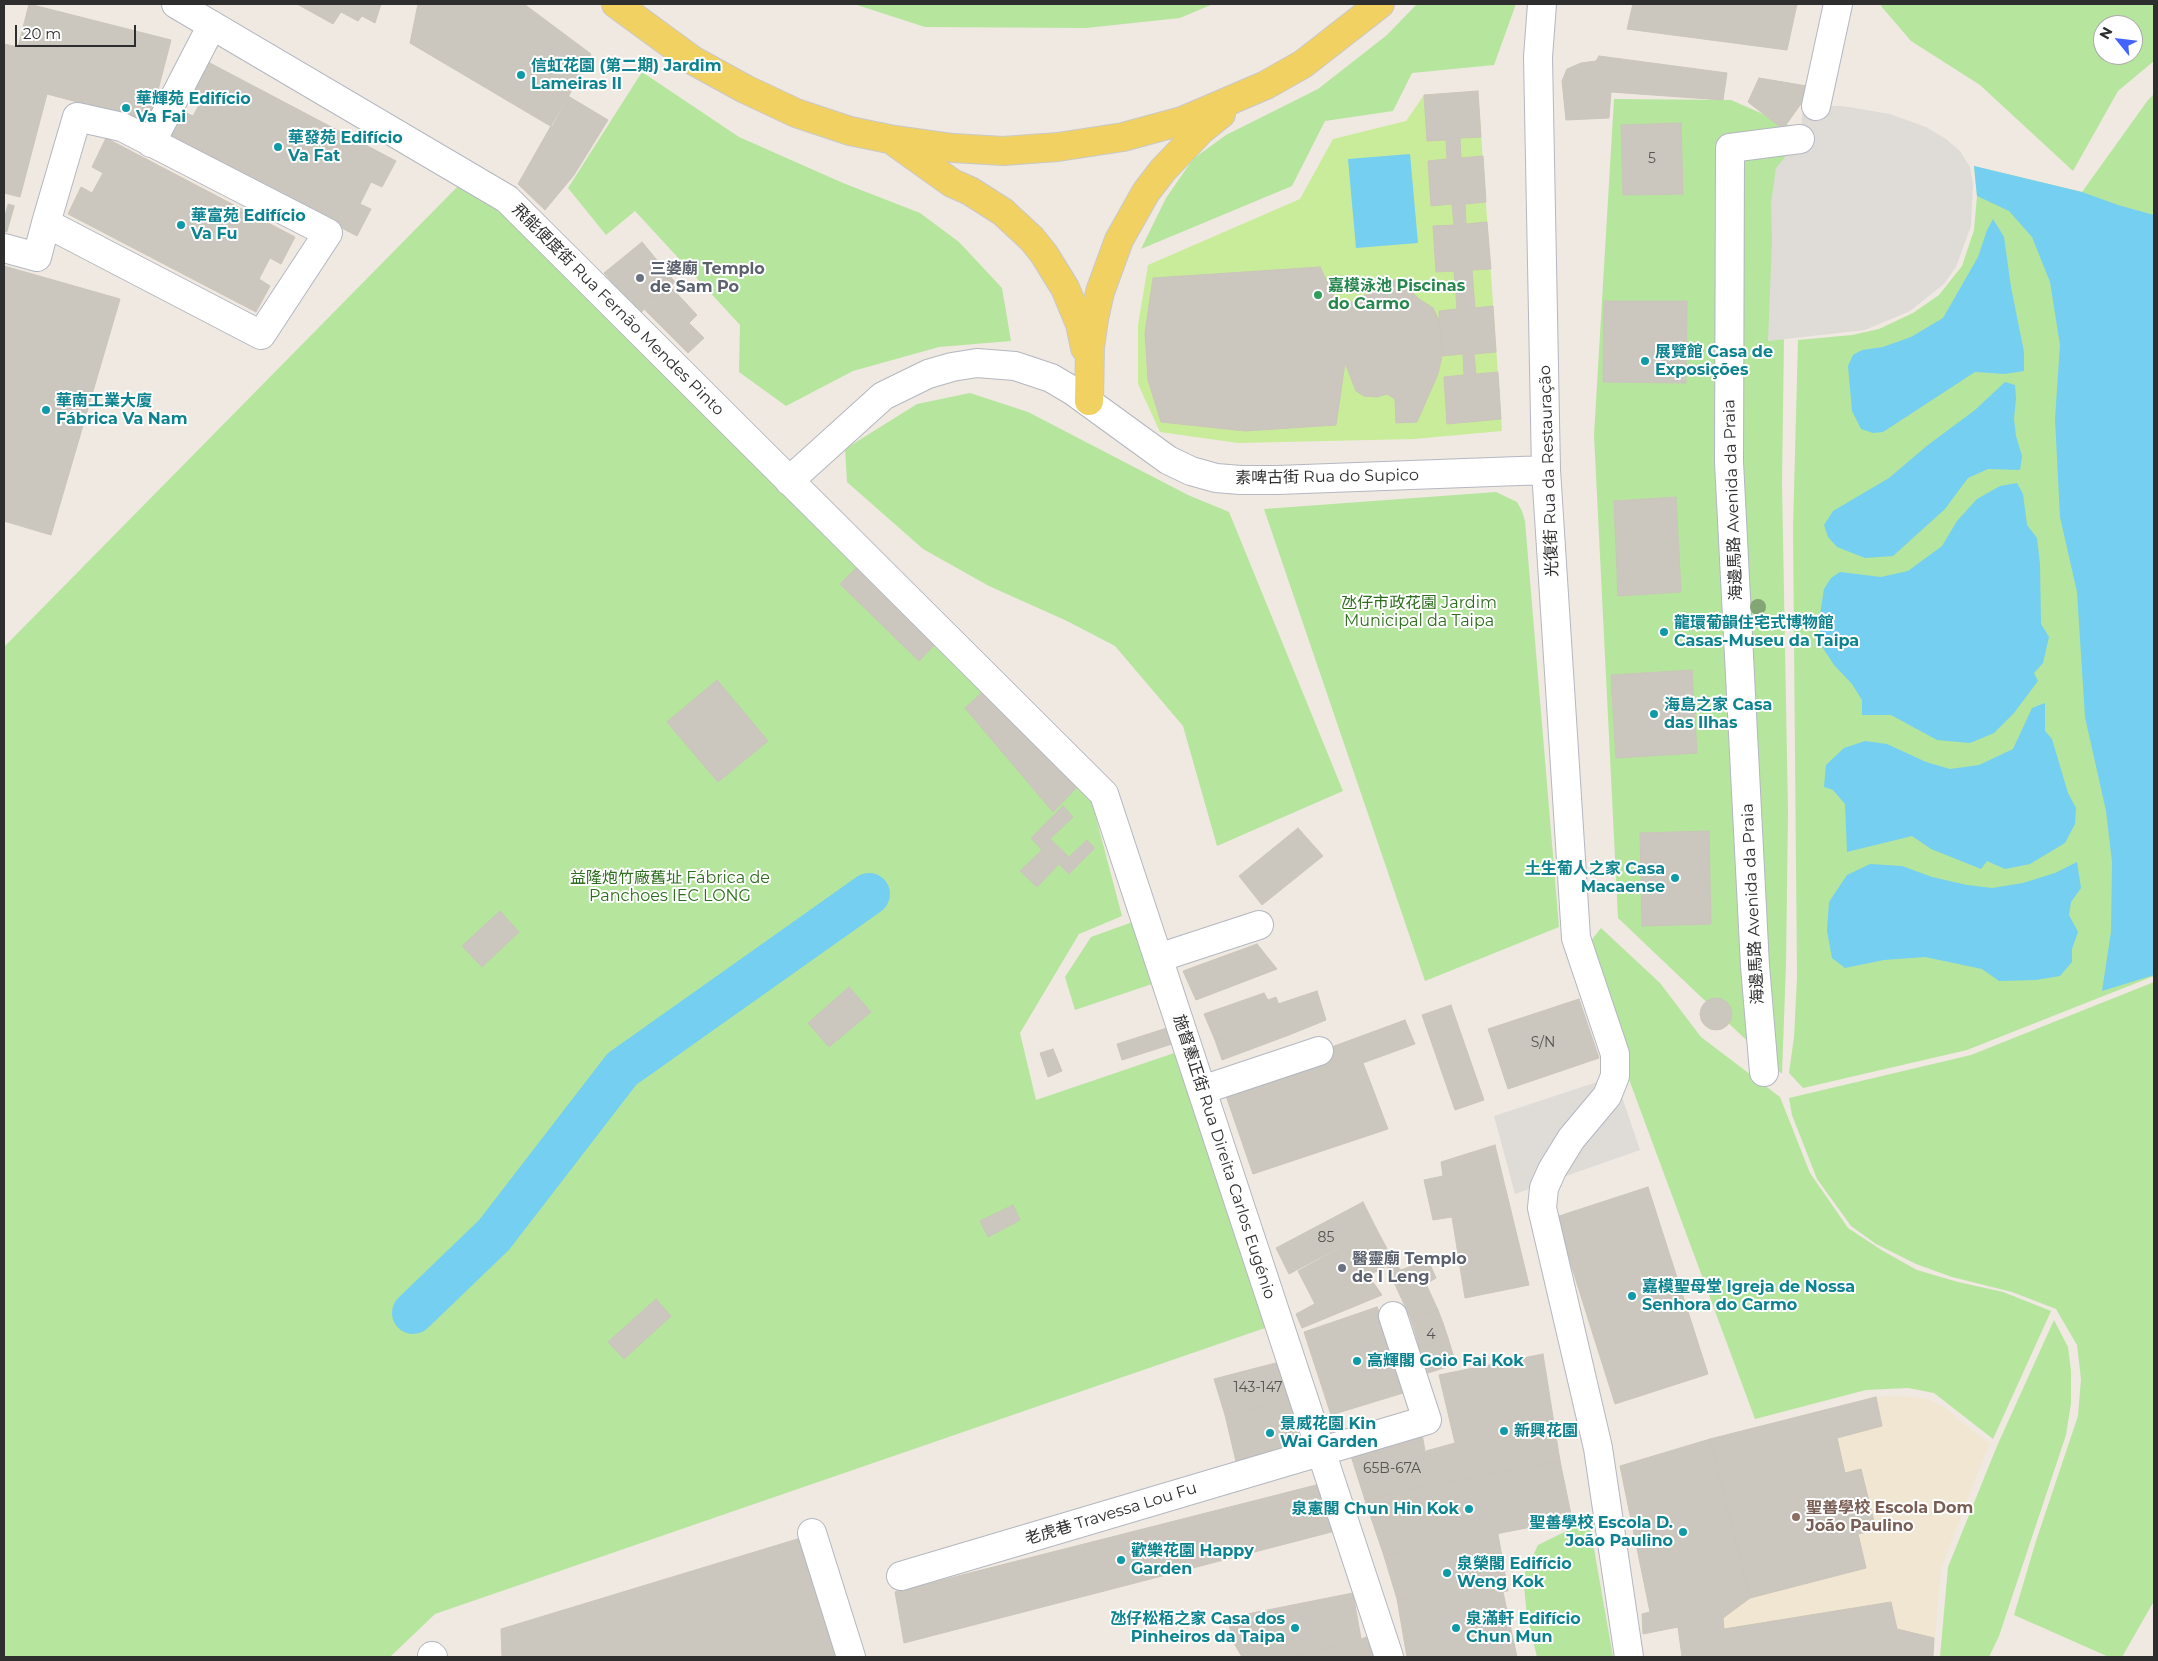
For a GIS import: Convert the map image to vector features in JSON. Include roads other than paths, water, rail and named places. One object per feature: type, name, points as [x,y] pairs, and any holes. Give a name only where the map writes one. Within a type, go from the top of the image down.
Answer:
[{"type":"main road","points":[[616,4],[694,61],[745,89],[805,116],[850,132],[953,148],[1003,151],[1058,147],[1123,137],[1182,121],[1266,85]]},
{"type":"main road","points":[[889,139],[952,183],[970,191],[1003,212],[1044,254],[1065,288],[1080,324],[1088,362],[1089,402],[1090,347],[1100,292],[1119,240],[1131,216],[1163,170],[1201,130],[1236,103],[1304,64],[1380,4]]},
{"type":"street","name":"飛能便度街 Rua Fernão Mendes Pinto","points":[[176,4],[507,198],[1001,692]]},
{"type":"street","name":"光復街 Rua da Restauração","points":[[1542,4],[1538,57],[1546,470],[1576,938],[1615,1054],[1615,1076],[1607,1096],[1571,1139],[1552,1170],[1544,1188],[1542,1208],[1598,1448],[1629,1657]]},
{"type":"street","points":[[1816,106],[1838,4]]},
{"type":"street","points":[[151,143],[212,26]]},
{"type":"street","points":[[4,248],[37,257],[46,223],[77,117],[122,127],[328,233],[261,335],[46,223]]},
{"type":"street","name":"海邊馬路 Avenida da Praia","points":[[1764,1072],[1755,966],[1729,462],[1730,148],[1800,140]]},
{"type":"street","name":"素啤古街 Rua do Supico","points":[[789,481],[883,396],[928,374],[952,367],[977,363],[1015,366],[1051,378],[1073,391],[1168,460],[1191,471],[1216,478],[1277,480],[1546,470]]},
{"type":"street","name":"施督憲正街 Rua Direita Carlos Eugénio","points":[[1001,692],[1104,794],[1389,1657]]},
{"type":"street","points":[[1158,958],[1259,925]]},
{"type":"street","points":[[1202,1090],[1319,1051]]},
{"type":"street","name":"老虎巷 Travessa Lou Fu","points":[[901,1576],[1427,1420],[1393,1316]]},
{"type":"street","points":[[812,1533],[851,1657]]},
{"type":"water","points":[[1410,154],[1418,243],[1356,248],[1348,159]]},
{"type":"water","points":[[1974,166],[2082,192],[2154,215],[2154,975],[2102,991],[2111,932],[2112,862],[2106,811],[2085,717],[2077,592],[2060,517],[2055,419],[2060,345],[2050,282],[2032,237],[2009,211],[1977,196]]},
{"type":"water","points":[[1993,219],[2004,237],[2011,287],[2024,352],[2024,371],[2005,374],[1975,372],[1883,432],[1873,433],[1861,429],[1852,411],[1848,366],[1853,355],[1862,350],[1883,347],[1911,337],[1943,318],[1978,257],[1987,230]]},
{"type":"water","points":[[2005,382],[2015,385],[2014,419],[2016,436],[2022,456],[2020,470],[1988,469],[1968,478],[1945,509],[1893,556],[1865,558],[1837,547],[1828,537],[1824,525],[1833,511],[1889,478],[1928,445],[1975,410]]},
{"type":"water","points":[[2017,483],[2023,494],[2027,525],[2037,538],[2040,564],[2041,624],[2049,637],[2043,663],[2034,673],[2038,681],[2014,713],[1994,733],[1970,743],[1937,740],[1891,715],[1862,715],[1862,700],[1852,684],[1834,665],[1821,645],[1819,621],[1824,589],[1831,578],[1840,572],[1881,577],[1908,571],[1942,546],[1957,521],[1977,499],[2000,486]]},
{"type":"water","points":[[2045,703],[2045,731],[2052,739],[2068,793],[2076,808],[2075,824],[2065,843],[2030,864],[2005,869],[1987,861],[1981,869],[1931,849],[1912,836],[1847,852],[1845,804],[1833,790],[1824,787],[1826,765],[1844,748],[1865,741],[1887,744],[1926,762],[1950,769],[1979,765],[2013,749],[2032,708]]},
{"type":"water","points":[[2077,862],[2081,888],[2071,902],[2069,915],[2078,932],[2072,949],[2072,962],[2060,976],[2036,980],[1999,981],[1982,969],[1925,957],[1884,960],[1845,968],[1832,958],[1827,931],[1829,902],[1847,875],[1870,864],[1902,866],[1932,877],[1967,885],[1992,888],[2023,883],[2055,873]]},
{"type":"waterway","points":[[413,1313],[494,1235],[622,1069],[869,894]]},
{"type":"tunnel","points":[[4,217],[11,219]]},
{"type":"place","name":"信虹花園 (第二期) Jardim Lameiras II","points":[[521,75]]},
{"type":"place","name":"華輝苑 Edifício Va Fai","points":[[126,108]]},
{"type":"place","name":"華發苑 Edifício Va Fat","points":[[278,147]]},
{"type":"place","name":"華富苑 Edifício Va Fu","points":[[181,225]]},
{"type":"place","name":"三婆廟 Templo de Sam Po","points":[[640,278]]},
{"type":"place","name":"嘉模泳池 Piscinas do Carmo","points":[[1318,295]]},
{"type":"place","name":"展覽館 Casa de Exposições","points":[[1645,361]]},
{"type":"place","name":"華南工業大廈 Fábrica Va Nam","points":[[46,410]]},
{"type":"place","name":"龍環葡韻住宅式博物館 Casas-Museu da Taipa","points":[[1664,632]]},
{"type":"place","name":"海島之家 Casa das Ilhas","points":[[1654,714]]},
{"type":"place","name":"土生葡人之家 Casa Macaense","points":[[1675,878]]},
{"type":"place","name":"醫靈廟 Templo de I Leng","points":[[1342,1268]]},
{"type":"place","name":"嘉模聖母堂 Igreja de Nossa Senhora do Carmo","points":[[1632,1296]]},
{"type":"place","name":"高輝閣 Goio Fai Kok","points":[[1357,1361]]},
{"type":"place","name":"新興花園","points":[[1504,1431]]},
{"type":"place","name":"景威花園 Kin Wai Garden","points":[[1270,1433]]},
{"type":"place","name":"泉憲閣 Chun Hin Kok","points":[[1469,1509]]},
{"type":"place","name":"聖善學校 Escola Dom João Paulino","points":[[1796,1517]]},
{"type":"place","name":"聖善學校 Escola D. João Paulino","points":[[1683,1532]]},
{"type":"place","name":"歡樂花園 Happy Garden","points":[[1121,1560]]},
{"type":"place","name":"泉榮閣 Edifício Weng Kok","points":[[1447,1573]]},
{"type":"place","name":"氹仔松栢之家 Casa dos Pinheiros da Taipa","points":[[1295,1628]]},
{"type":"place","name":"泉滿軒 Edifício Chun Mun","points":[[1456,1628]]},
{"type":"park label","name":"氹仔市政花園 Jardim Municipal da Taipa","points":[[1419,612]]},
{"type":"park label","name":"益隆炮竹廠舊址 Fábrica de Panchoes IEC LONG","points":[[670,887]]}]
